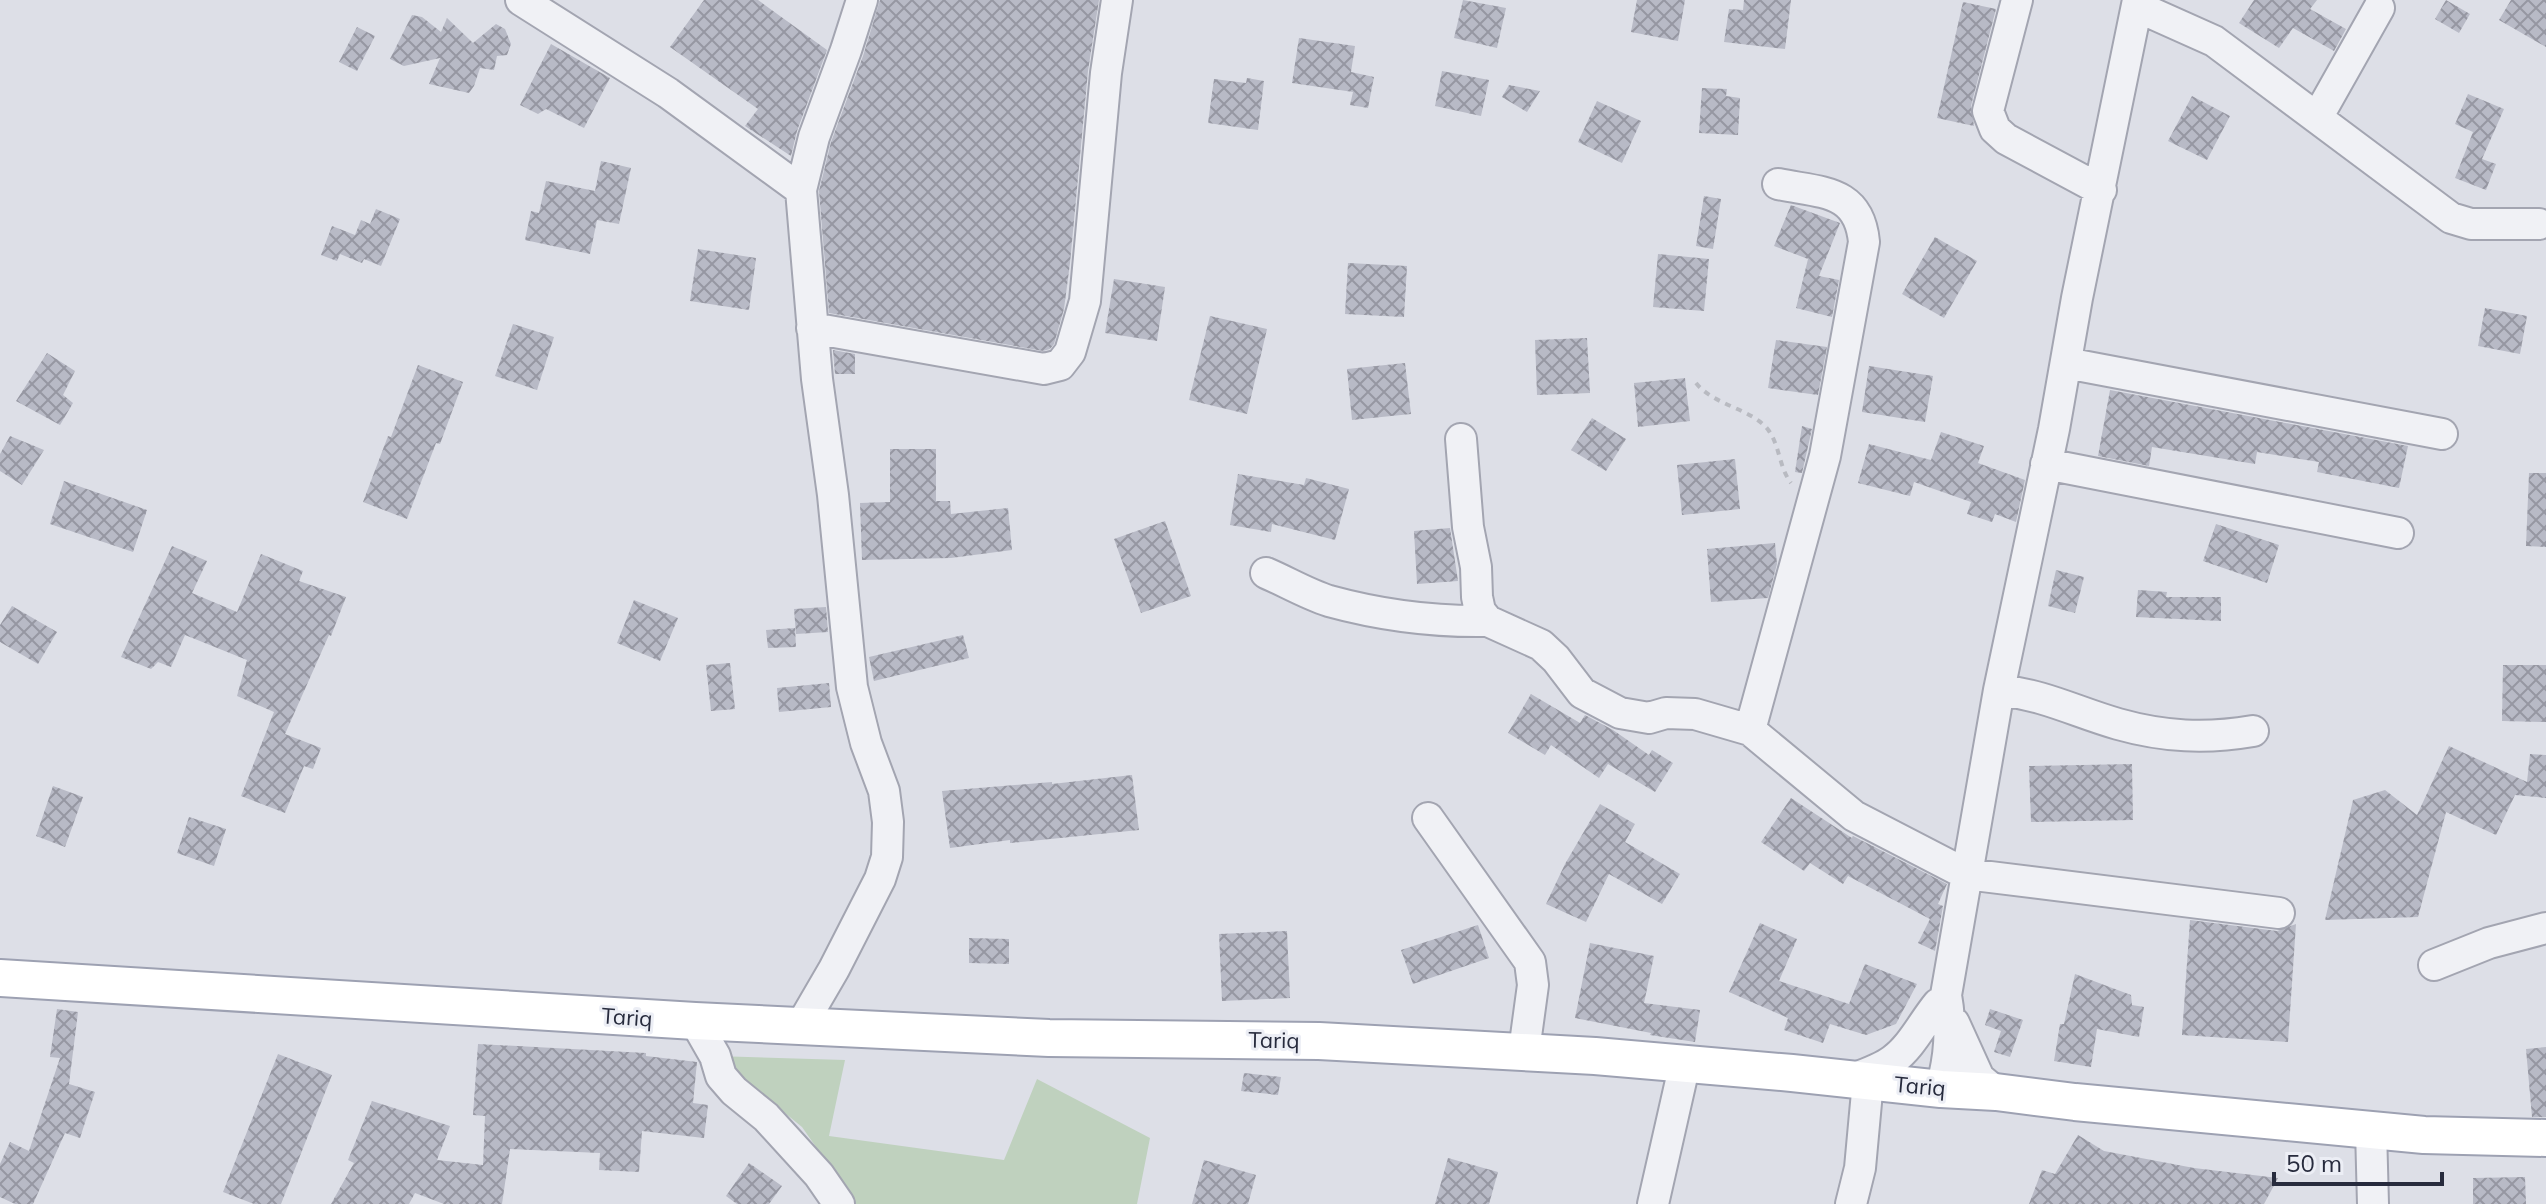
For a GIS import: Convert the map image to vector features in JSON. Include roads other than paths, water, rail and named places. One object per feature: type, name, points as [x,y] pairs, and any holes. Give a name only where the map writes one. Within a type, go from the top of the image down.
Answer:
[{"type":"main road","name":"Tariq","points":[[0,978],[695,1021],[1049,1038],[1319,1041],[1524,1051],[1996,1092],[2424,1135],[2546,1138]]},
{"type":"street","points":[[521,0],[657,85],[801,190]]},
{"type":"street","points":[[802,1024],[880,879],[887,857],[888,822],[884,791],[862,730],[852,687],[812,328],[801,190],[814,137],[862,0]]},
{"type":"street","points":[[812,328],[1044,369],[1060,365],[1070,352],[1085,301],[1106,73],[1117,0]]},
{"type":"street","points":[[2017,0],[1988,111],[1991,120],[2006,139],[2101,190]]},
{"type":"street","points":[[1905,1086],[1909,1065],[1944,1003],[1999,690],[2138,4],[2214,41],[2451,218],[2471,224],[2539,224]]},
{"type":"street","points":[[2317,118],[2379,8]]},
{"type":"street","points":[[1750,730],[1825,456],[1864,242],[1858,213],[1838,196],[1778,184]]},
{"type":"street","points":[[2066,363],[2442,434]]},
{"type":"street","points":[[1461,439],[1477,597],[1480,611],[1488,621]]},
{"type":"street","points":[[2046,464],[2398,533]]},
{"type":"street","points":[[1266,573],[1327,600],[1435,620],[1488,621],[1541,645],[1582,693],[1620,713],[1649,718],[1666,713],[1695,714],[1750,730],[1854,816],[1966,874],[2279,913]]},
{"type":"street","points":[[1999,690],[2043,697],[2117,724],[2174,736],[2208,737],[2253,731]]},
{"type":"street","points":[[1428,818],[1530,962],[1533,985],[1524,1051]]},
{"type":"street","points":[[2434,965],[2489,943],[2546,928]]},
{"type":"street","points":[[1851,1204],[1860,1168],[1860,1080],[1894,1059],[1944,1003]]},
{"type":"street","points":[[1941,1089],[1950,1046],[1944,1003]]},
{"type":"street","points":[[1944,1003],[1979,1078],[1996,1092]]},
{"type":"street","points":[[695,1021],[715,1056],[721,1076],[766,1117],[819,1175],[839,1204]]},
{"type":"street","points":[[1653,1204],[1685,1063]]},
{"type":"street","points":[[2371,1130],[2373,1204]]}]
